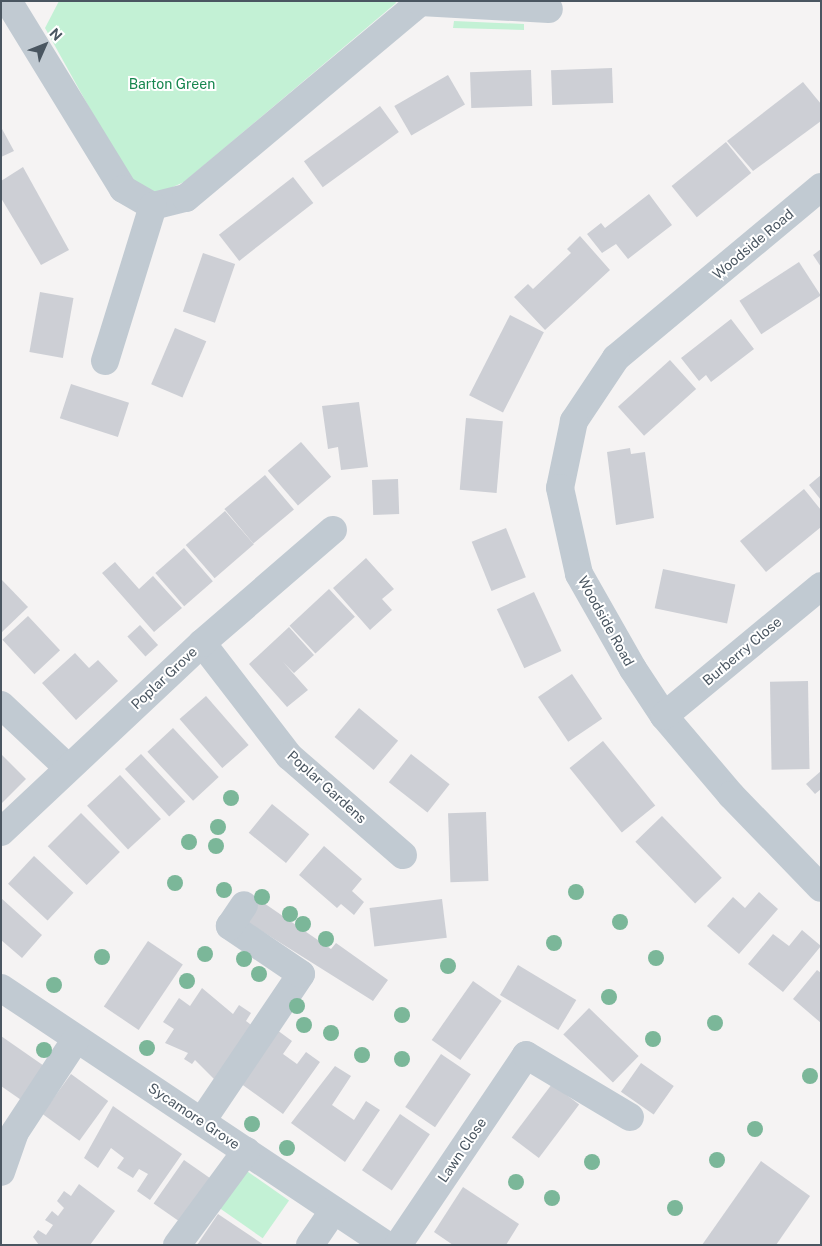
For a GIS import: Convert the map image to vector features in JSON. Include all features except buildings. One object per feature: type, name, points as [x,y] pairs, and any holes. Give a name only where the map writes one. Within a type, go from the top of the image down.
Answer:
[{"type":"street","points":[[8,1],[123,189],[153,206],[186,198],[420,2],[549,9]]},
{"type":"street","name":"Woodside Road","points":[[821,187],[616,358],[574,421],[560,488],[579,574],[664,716],[730,795],[821,888]]},
{"type":"street","points":[[105,361],[153,206]]},
{"type":"street","name":"Poplar Grove","points":[[1,832],[67,767],[202,643],[333,530]]},
{"type":"street","name":"Burberry Close","points":[[664,716],[821,586]]},
{"type":"street","name":"Poplar Gardens","points":[[202,643],[289,756],[403,854]]},
{"type":"street","points":[[1,705],[67,767]]},
{"type":"street","points":[[202,1121],[301,974],[230,926],[244,905]]},
{"type":"street","name":"Sycamore Grove","points":[[1,988],[386,1245]]},
{"type":"street","points":[[1,1172],[15,1132],[76,1039]]},
{"type":"street","name":"Lawn Close","points":[[398,1245],[526,1055],[630,1117]]},
{"type":"street","points":[[177,1245],[246,1151]]},
{"type":"street","points":[[310,1245],[334,1210]]},
{"type":"green space","name":"Barton Green","points":[[59,1],[395,1],[396,3],[184,182],[155,195],[130,181],[45,28]]},
{"type":"green space","points":[[454,21],[524,24],[524,30],[453,28]]},
{"type":"green space","points":[[244,1169],[289,1201],[263,1238],[218,1207]]}]
